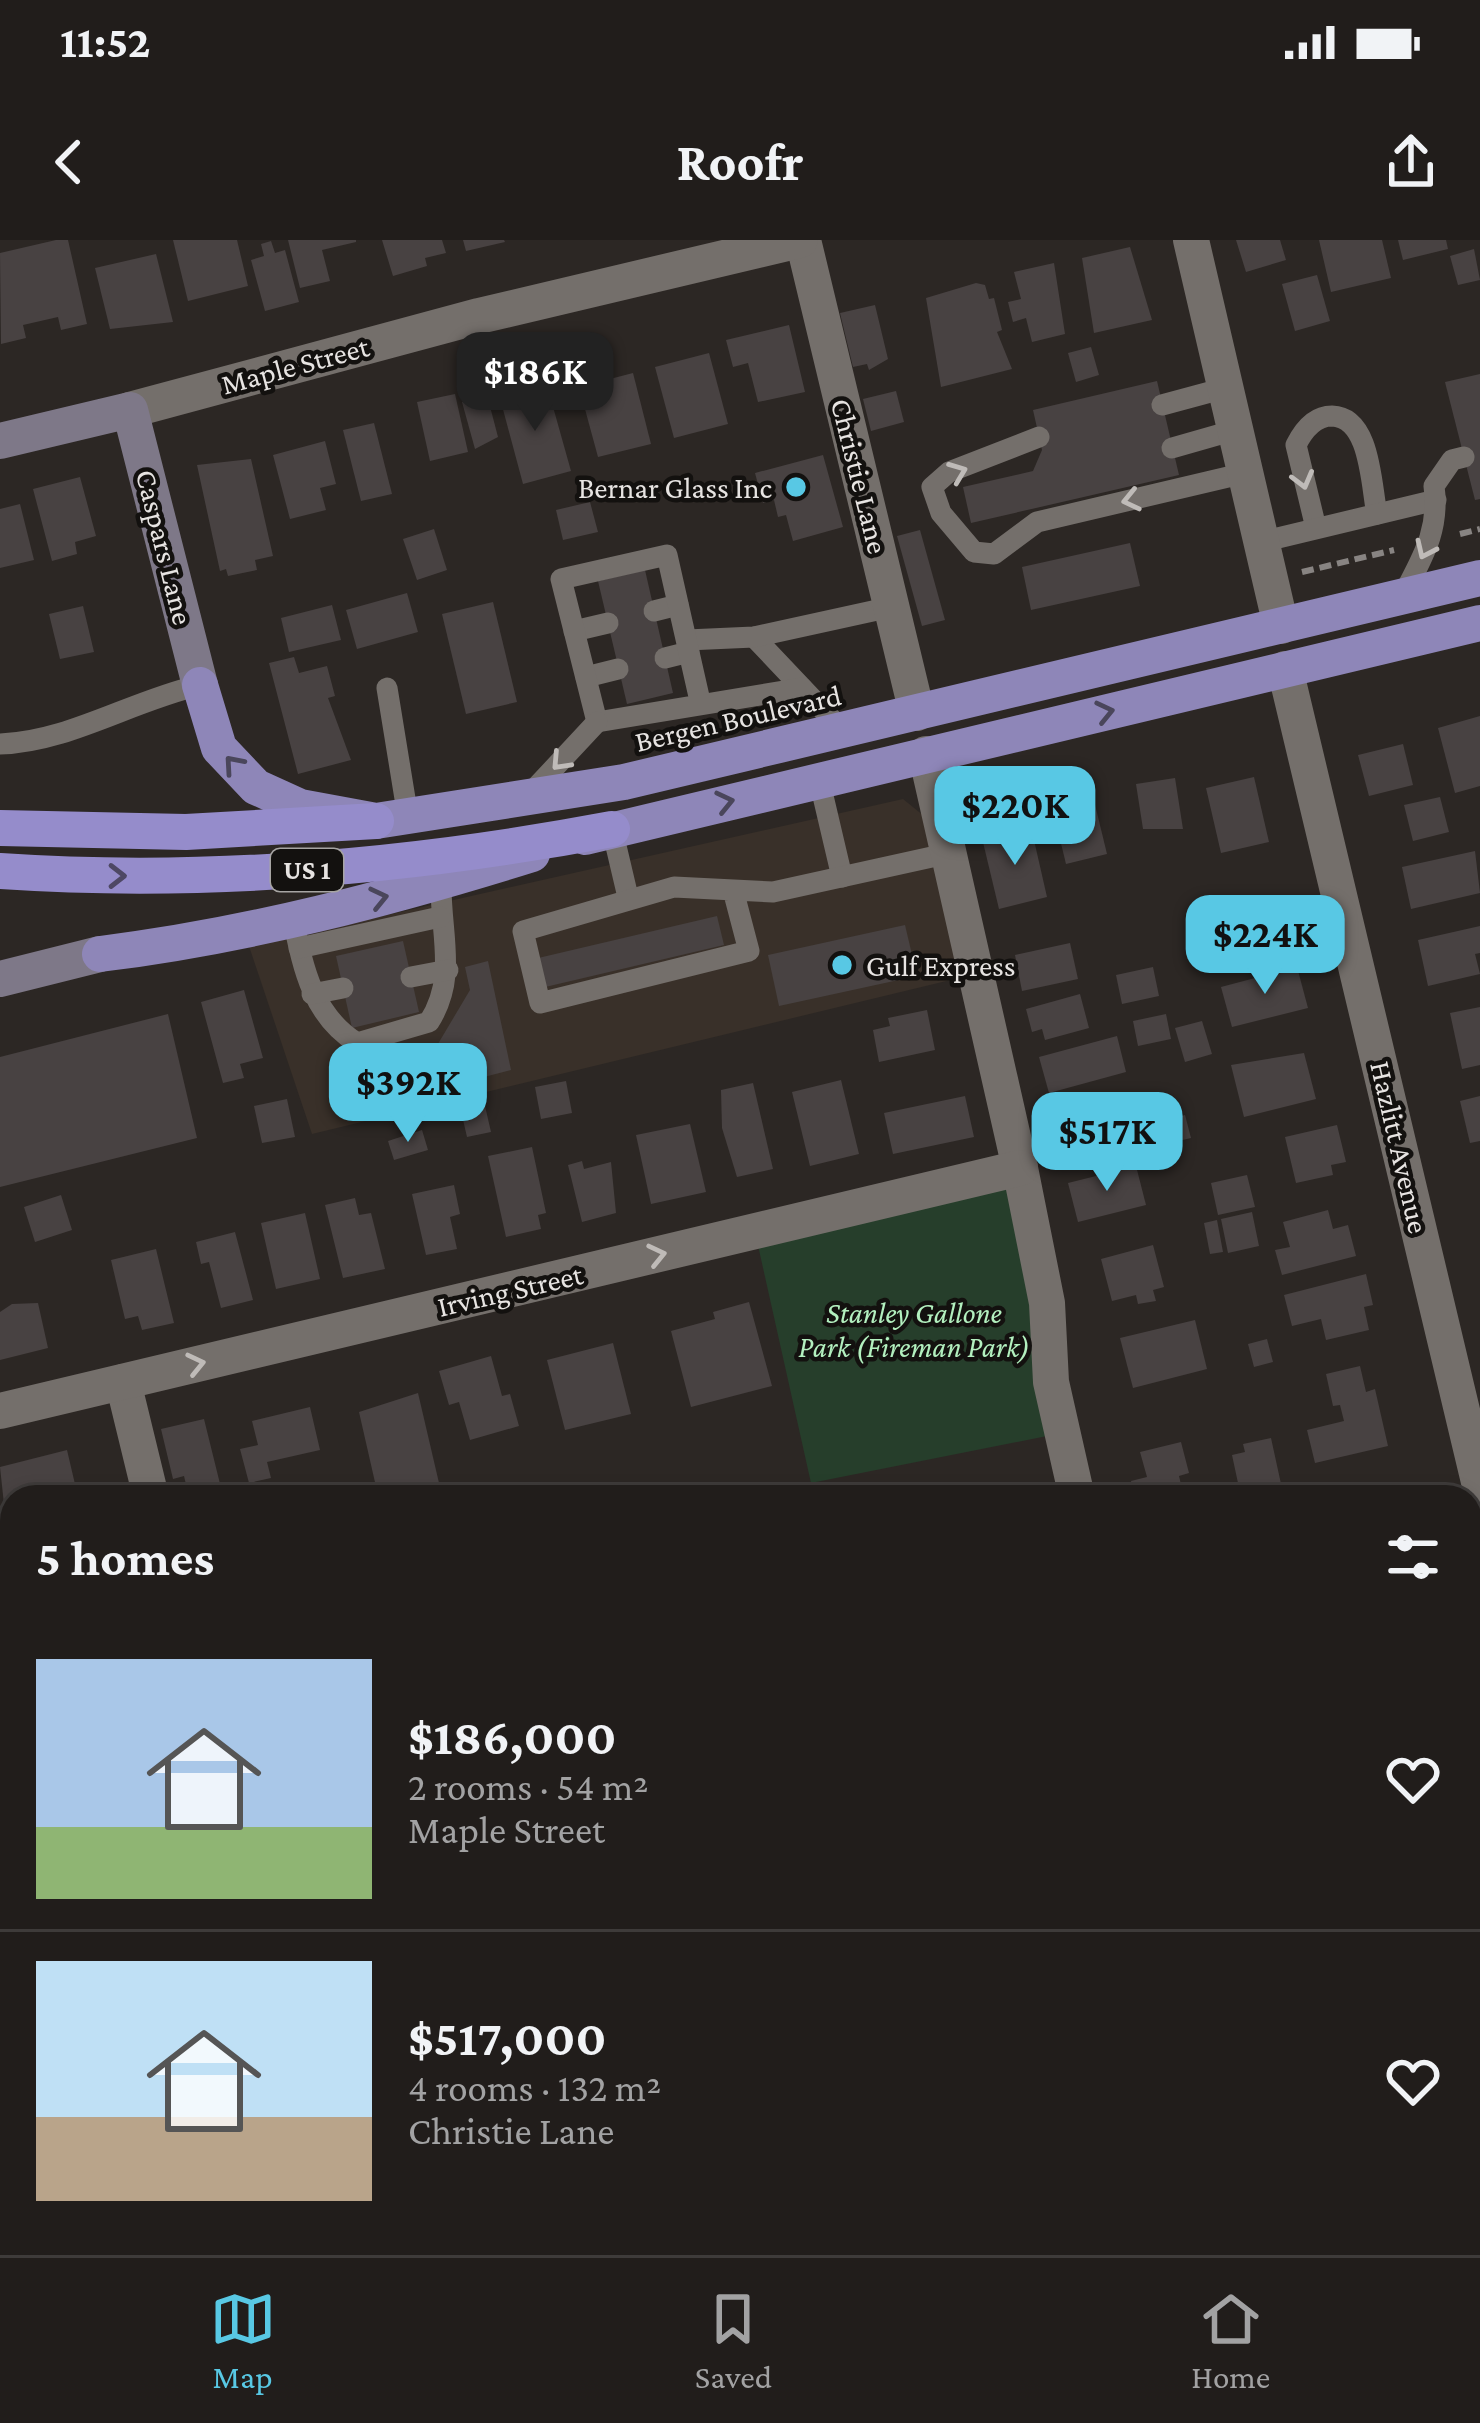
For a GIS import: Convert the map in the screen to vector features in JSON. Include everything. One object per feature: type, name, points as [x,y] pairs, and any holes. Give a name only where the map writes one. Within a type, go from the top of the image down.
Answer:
[{"type":"highway","name":"Bergen Boulevard","points":[[0,828],[186,832],[392,819],[523,801],[917,713],[1480,578]]},
{"type":"highway","name":"US 1","points":[[0,871],[160,876],[286,872],[478,853],[612,829],[1480,622]]},
{"type":"highway","points":[[200,685],[219,748],[256,787],[300,807],[392,819]]},
{"type":"highway","points":[[100,954],[296,934],[441,900],[612,829]]},
{"type":"main road","name":"Maple Street","points":[[0,441],[130,410]]},
{"type":"main road","name":"Caspars Lane","points":[[130,410],[200,685]]},
{"type":"main road","points":[[0,979],[100,954]]},
{"type":"street","name":"Maple Street","points":[[130,410],[479,316],[801,240]]},
{"type":"street","name":"Christie Lane","points":[[801,240],[917,713]]},
{"type":"street","points":[[1191,240],[1281,626]]},
{"type":"street","name":"Hazlitt Avenue","points":[[1285,669],[1480,1485]]},
{"type":"street","points":[[926,754],[1020,1168],[1046,1303],[1051,1382],[1074,1485]]},
{"type":"street","name":"Irving Street","points":[[0,1411],[1020,1168]]},
{"type":"street","points":[[123,1382],[148,1485]]},
{"type":"lane","points":[[1162,405],[1225,388]]},
{"type":"lane","points":[[1316,529],[1297,446],[1305,430],[1323,418],[1342,418],[1360,434],[1377,514]]},
{"type":"lane","points":[[1172,448],[1235,430]]},
{"type":"lane","points":[[1040,437],[937,481],[931,494],[974,551],[994,554],[1037,522],[1245,473]]},
{"type":"lane","points":[[1402,597],[1432,541],[1434,486],[1452,460],[1464,457]]},
{"type":"lane","points":[[1265,559],[1316,529],[1436,500]]},
{"type":"lane","points":[[959,536],[958,524],[968,511]]},
{"type":"lane","points":[[597,722],[561,579],[667,555],[700,701]]},
{"type":"lane","points":[[654,611],[678,605]]},
{"type":"lane","points":[[665,658],[688,646],[891,608]]},
{"type":"lane","points":[[574,631],[608,623]]},
{"type":"lane","points":[[754,637],[842,730]]},
{"type":"lane","points":[[586,677],[618,669]]},
{"type":"lane","points":[[0,743],[41,743],[146,697],[200,685]]},
{"type":"lane","points":[[387,688],[392,819]]},
{"type":"lane","points":[[523,801],[597,722],[700,701],[719,704],[802,688]]},
{"type":"lane","points":[[819,779],[842,877]]},
{"type":"lane","points":[[612,829],[628,897]]},
{"type":"lane","points":[[733,890],[749,951],[540,1003],[523,931],[674,887],[773,892],[950,853]]},
{"type":"lane","points":[[296,934],[312,994],[338,1031],[357,1043],[429,1022],[441,1003],[448,970],[441,900]]},
{"type":"lane","points":[[411,976],[448,970]]},
{"type":"lane","points":[[312,994],[343,988]]},
{"type":"path","points":[[1265,559],[1432,541],[1480,529]]},
{"type":"shaded area","points":[[903,799],[924,816],[963,977],[312,1134],[249,946]]},
{"type":"green space","name":"Stanley Gallone Park (Fireman Park)","points":[[1020,1168],[1062,1433],[811,1483],[755,1232]]},
{"type":"building","points":[[68,240],[87,324],[61,330],[58,317],[23,325],[26,338],[1,344],[0,253]]},
{"type":"building","points":[[173,240],[237,240],[248,286],[188,301]]},
{"type":"building","points":[[288,240],[356,242],[322,250],[330,281],[300,288]]},
{"type":"building","points":[[382,240],[442,240],[446,253],[425,258],[427,266],[393,276]]},
{"type":"building","points":[[463,240],[504,240],[505,242],[466,251]]},
{"type":"building","points":[[1236,240],[1280,240],[1286,260],[1246,272]]},
{"type":"building","points":[[1319,240],[1382,240],[1391,278],[1331,292]]},
{"type":"building","points":[[1398,240],[1446,240],[1448,249],[1403,260]]},
{"type":"building","points":[[271,241],[275,253],[285,250],[299,302],[265,311],[251,260],[264,256],[261,244]]},
{"type":"building","points":[[1130,247],[1152,320],[1094,333],[1082,258]]},
{"type":"building","points":[[1474,249],[1480,280],[1458,285],[1450,256]]},
{"type":"building","points":[[156,254],[173,322],[110,329],[95,268]]},
{"type":"building","points":[[1054,263],[1065,334],[1032,342],[1026,318],[1013,322],[1008,302],[1021,299],[1014,272]]},
{"type":"building","points":[[1317,275],[1330,321],[1295,331],[1282,284]]},
{"type":"building","points":[[976,283],[985,285],[989,299],[994,298],[1002,330],[997,332],[1012,369],[941,387],[926,298]]},
{"type":"building","points":[[875,305],[888,359],[869,370],[867,364],[853,367],[840,313]]},
{"type":"building","points":[[789,325],[805,392],[758,402],[748,363],[733,367],[726,340]]},
{"type":"building","points":[[1091,347],[1099,375],[1076,382],[1068,353]]},
{"type":"building","points":[[709,353],[728,424],[674,438],[655,367]]},
{"type":"building","points":[[633,373],[651,444],[598,457],[579,387]]},
{"type":"building","points":[[1480,374],[1480,499],[1475,500],[1445,382]]},
{"type":"building","points":[[1157,381],[1179,475],[971,523],[963,487],[1033,471],[1042,450],[1033,410]]},
{"type":"building","points":[[533,382],[536,392],[548,389],[571,471],[523,484],[501,402],[518,397],[515,386]]},
{"type":"building","points":[[896,391],[904,422],[871,431],[863,399]]},
{"type":"building","points":[[455,394],[468,452],[430,461],[417,402]]},
{"type":"building","points":[[487,395],[498,437],[475,449],[462,402]]},
{"type":"building","points":[[374,423],[392,494],[361,501],[343,430]]},
{"type":"building","points":[[325,441],[336,484],[320,488],[326,510],[290,519],[273,455]]},
{"type":"building","name":"Bernar Glass Inc","points":[[823,455],[843,527],[793,541],[786,515],[778,517],[774,500],[763,503],[755,473]]},
{"type":"building","points":[[251,459],[273,556],[255,560],[257,570],[228,576],[226,569],[220,571],[197,465]]},
{"type":"building","points":[[80,477],[96,536],[75,542],[77,554],[52,561],[33,489]]},
{"type":"building","points":[[590,502],[598,532],[563,540],[556,510]]},
{"type":"building","points":[[20,504],[34,560],[0,568],[0,509]]},
{"type":"building","points":[[434,529],[447,570],[417,580],[403,539]]},
{"type":"building","points":[[920,530],[945,620],[922,626],[897,536]]},
{"type":"building","points":[[1130,543],[1140,586],[1031,610],[1022,567]]},
{"type":"building","points":[[645,570],[673,693],[627,704],[598,581]]},
{"type":"building","points":[[407,593],[418,632],[357,649],[346,610]]},
{"type":"building","points":[[493,602],[517,702],[466,714],[442,614]]},
{"type":"building","points":[[332,605],[341,640],[289,652],[281,618]]},
{"type":"building","points":[[83,606],[94,652],[60,659],[49,614]]},
{"type":"building","points":[[294,657],[299,673],[327,666],[335,696],[328,698],[351,760],[298,774],[269,663]]},
{"type":"building","points":[[1480,716],[1480,786],[1455,793],[1438,728]]},
{"type":"building","points":[[1403,744],[1413,785],[1369,796],[1358,755]]},
{"type":"building","points":[[1254,777],[1269,842],[1221,853],[1206,788]]},
{"type":"building","points":[[1175,778],[1183,829],[1143,829],[1136,784]]},
{"type":"building","points":[[1090,784],[1107,854],[1066,864],[1049,794]]},
{"type":"building","points":[[1440,797],[1449,832],[1413,841],[1404,805]]},
{"type":"building","points":[[1031,827],[1047,897],[999,909],[982,838]]},
{"type":"building","points":[[1475,851],[1480,893],[1411,909],[1402,867]]},
{"type":"building","points":[[1253,897],[1257,912],[1266,910],[1276,947],[1208,964],[1203,941],[1213,938],[1206,908]]},
{"type":"building","points":[[717,916],[724,945],[541,988],[534,959]]},
{"type":"building","name":"Gulf Express","points":[[905,925],[917,976],[779,1006],[768,955]]},
{"type":"building","points":[[1480,926],[1480,953],[1475,954],[1480,974],[1428,986],[1418,940]]},
{"type":"building","points":[[403,941],[419,1012],[352,1028],[336,956]]},
{"type":"building","points":[[1070,943],[1078,979],[1022,991],[1015,955]]},
{"type":"building","points":[[488,961],[511,1070],[442,1088],[429,1059],[470,990],[465,967]]},
{"type":"building","points":[[1153,967],[1159,996],[1122,1004],[1116,975]]},
{"type":"building","points":[[1297,967],[1308,1008],[1232,1027],[1221,987]]},
{"type":"building","points":[[244,990],[263,1058],[240,1064],[244,1078],[223,1083],[201,1002]]},
{"type":"building","points":[[1080,994],[1089,1028],[1045,1040],[1042,1029],[1032,1032],[1026,1009]]},
{"type":"building","points":[[1480,1007],[1480,1065],[1462,1069],[1450,1013]]},
{"type":"building","points":[[927,1010],[935,1050],[879,1062],[873,1030],[890,1026],[888,1018]]},
{"type":"building","points":[[168,1014],[197,1138],[0,1187],[0,1057]]},
{"type":"building","points":[[1166,1014],[1171,1039],[1138,1046],[1133,1021]]},
{"type":"building","points":[[1202,1021],[1212,1054],[1185,1062],[1175,1028]]},
{"type":"building","points":[[1117,1036],[1126,1072],[1049,1093],[1039,1057]]},
{"type":"building","points":[[1304,1053],[1316,1099],[1244,1117],[1231,1065]]},
{"type":"building","points":[[841,1080],[859,1154],[810,1166],[792,1092]]},
{"type":"building","points":[[566,1081],[572,1113],[541,1119],[535,1087]]},
{"type":"building","points":[[753,1083],[773,1169],[737,1177],[722,1128],[721,1090]]},
{"type":"building","points":[[965,1096],[974,1137],[893,1154],[884,1113]]},
{"type":"building","points":[[1480,1096],[1480,1141],[1470,1143],[1460,1101]]},
{"type":"building","points":[[287,1099],[295,1137],[262,1143],[254,1106]]},
{"type":"building","points":[[485,1106],[491,1132],[467,1137],[461,1111]]},
{"type":"building","points":[[1097,1106],[1107,1149],[1061,1160],[1051,1117]]},
{"type":"building","points":[[1185,1115],[1191,1138],[1162,1145],[1156,1123]]},
{"type":"building","points":[[690,1124],[706,1192],[651,1204],[636,1135]]},
{"type":"building","points":[[1337,1125],[1346,1162],[1331,1165],[1333,1175],[1296,1183],[1285,1137]]},
{"type":"building","points":[[422,1130],[428,1150],[394,1160],[388,1141]]},
{"type":"building","points":[[532,1147],[546,1213],[538,1215],[541,1229],[506,1237],[488,1156]]},
{"type":"building","points":[[582,1161],[584,1169],[611,1162],[616,1213],[582,1222],[568,1165]]},
{"type":"building","points":[[1136,1166],[1146,1205],[1078,1222],[1068,1183]]},
{"type":"building","points":[[1247,1175],[1255,1207],[1218,1215],[1211,1183]]},
{"type":"building","points":[[454,1185],[460,1214],[450,1217],[457,1249],[426,1255],[412,1194]]},
{"type":"building","points":[[61,1195],[72,1230],[35,1242],[24,1207]]},
{"type":"building","points":[[355,1198],[359,1215],[371,1213],[385,1269],[343,1278],[325,1205]]},
{"type":"building","points":[[1328,1210],[1333,1229],[1348,1225],[1356,1256],[1282,1275],[1275,1250],[1290,1247],[1283,1222]]},
{"type":"building","points":[[1252,1212],[1259,1246],[1228,1253],[1221,1219]]},
{"type":"building","points":[[305,1213],[320,1279],[276,1289],[261,1223]]},
{"type":"building","points":[[1217,1220],[1223,1252],[1210,1254],[1204,1223]]},
{"type":"building","points":[[235,1232],[253,1300],[221,1308],[209,1262],[201,1264],[196,1242]]},
{"type":"building","points":[[1153,1245],[1164,1287],[1153,1290],[1156,1301],[1138,1304],[1136,1295],[1112,1301],[1101,1259]]},
{"type":"building","points":[[156,1249],[174,1323],[142,1330],[138,1316],[125,1319],[111,1260]]},
{"type":"building","points":[[1366,1274],[1373,1305],[1364,1307],[1369,1330],[1326,1340],[1321,1319],[1292,1326],[1284,1295]]},
{"type":"building","points":[[749,1302],[772,1386],[691,1407],[671,1331],[715,1319],[713,1312]]},
{"type":"building","points":[[38,1303],[48,1348],[0,1360],[0,1312],[12,1304]]},
{"type":"building","points":[[1195,1320],[1207,1369],[1133,1388],[1120,1338]]},
{"type":"building","points":[[1267,1339],[1273,1362],[1254,1367],[1248,1344]]},
{"type":"building","points":[[613,1343],[631,1414],[565,1430],[547,1360]]},
{"type":"building","points":[[491,1356],[502,1396],[510,1394],[519,1426],[470,1440],[459,1402],[449,1405],[439,1371]]},
{"type":"building","points":[[1360,1366],[1366,1392],[1375,1389],[1388,1446],[1315,1463],[1307,1430],[1344,1421],[1340,1405],[1333,1406],[1326,1374]]},
{"type":"building","points":[[418,1393],[439,1483],[376,1485],[359,1412]]},
{"type":"building","points":[[310,1407],[320,1450],[267,1462],[271,1478],[249,1483],[240,1449],[258,1445],[252,1421]]},
{"type":"building","points":[[204,1419],[220,1485],[186,1485],[184,1476],[173,1479],[161,1429]]},
{"type":"building","points":[[1271,1438],[1281,1485],[1238,1485],[1232,1455],[1245,1452],[1243,1444]]},
{"type":"building","points":[[1181,1442],[1189,1473],[1179,1476],[1181,1485],[1132,1485],[1131,1481],[1147,1477],[1140,1452]]},
{"type":"building","points":[[67,1450],[75,1485],[2,1485],[0,1467]]},
{"type":"place","name":"Bernar Glass Inc","points":[[796,487]]},
{"type":"place","name":"Gulf Express","points":[[842,965]]}]
